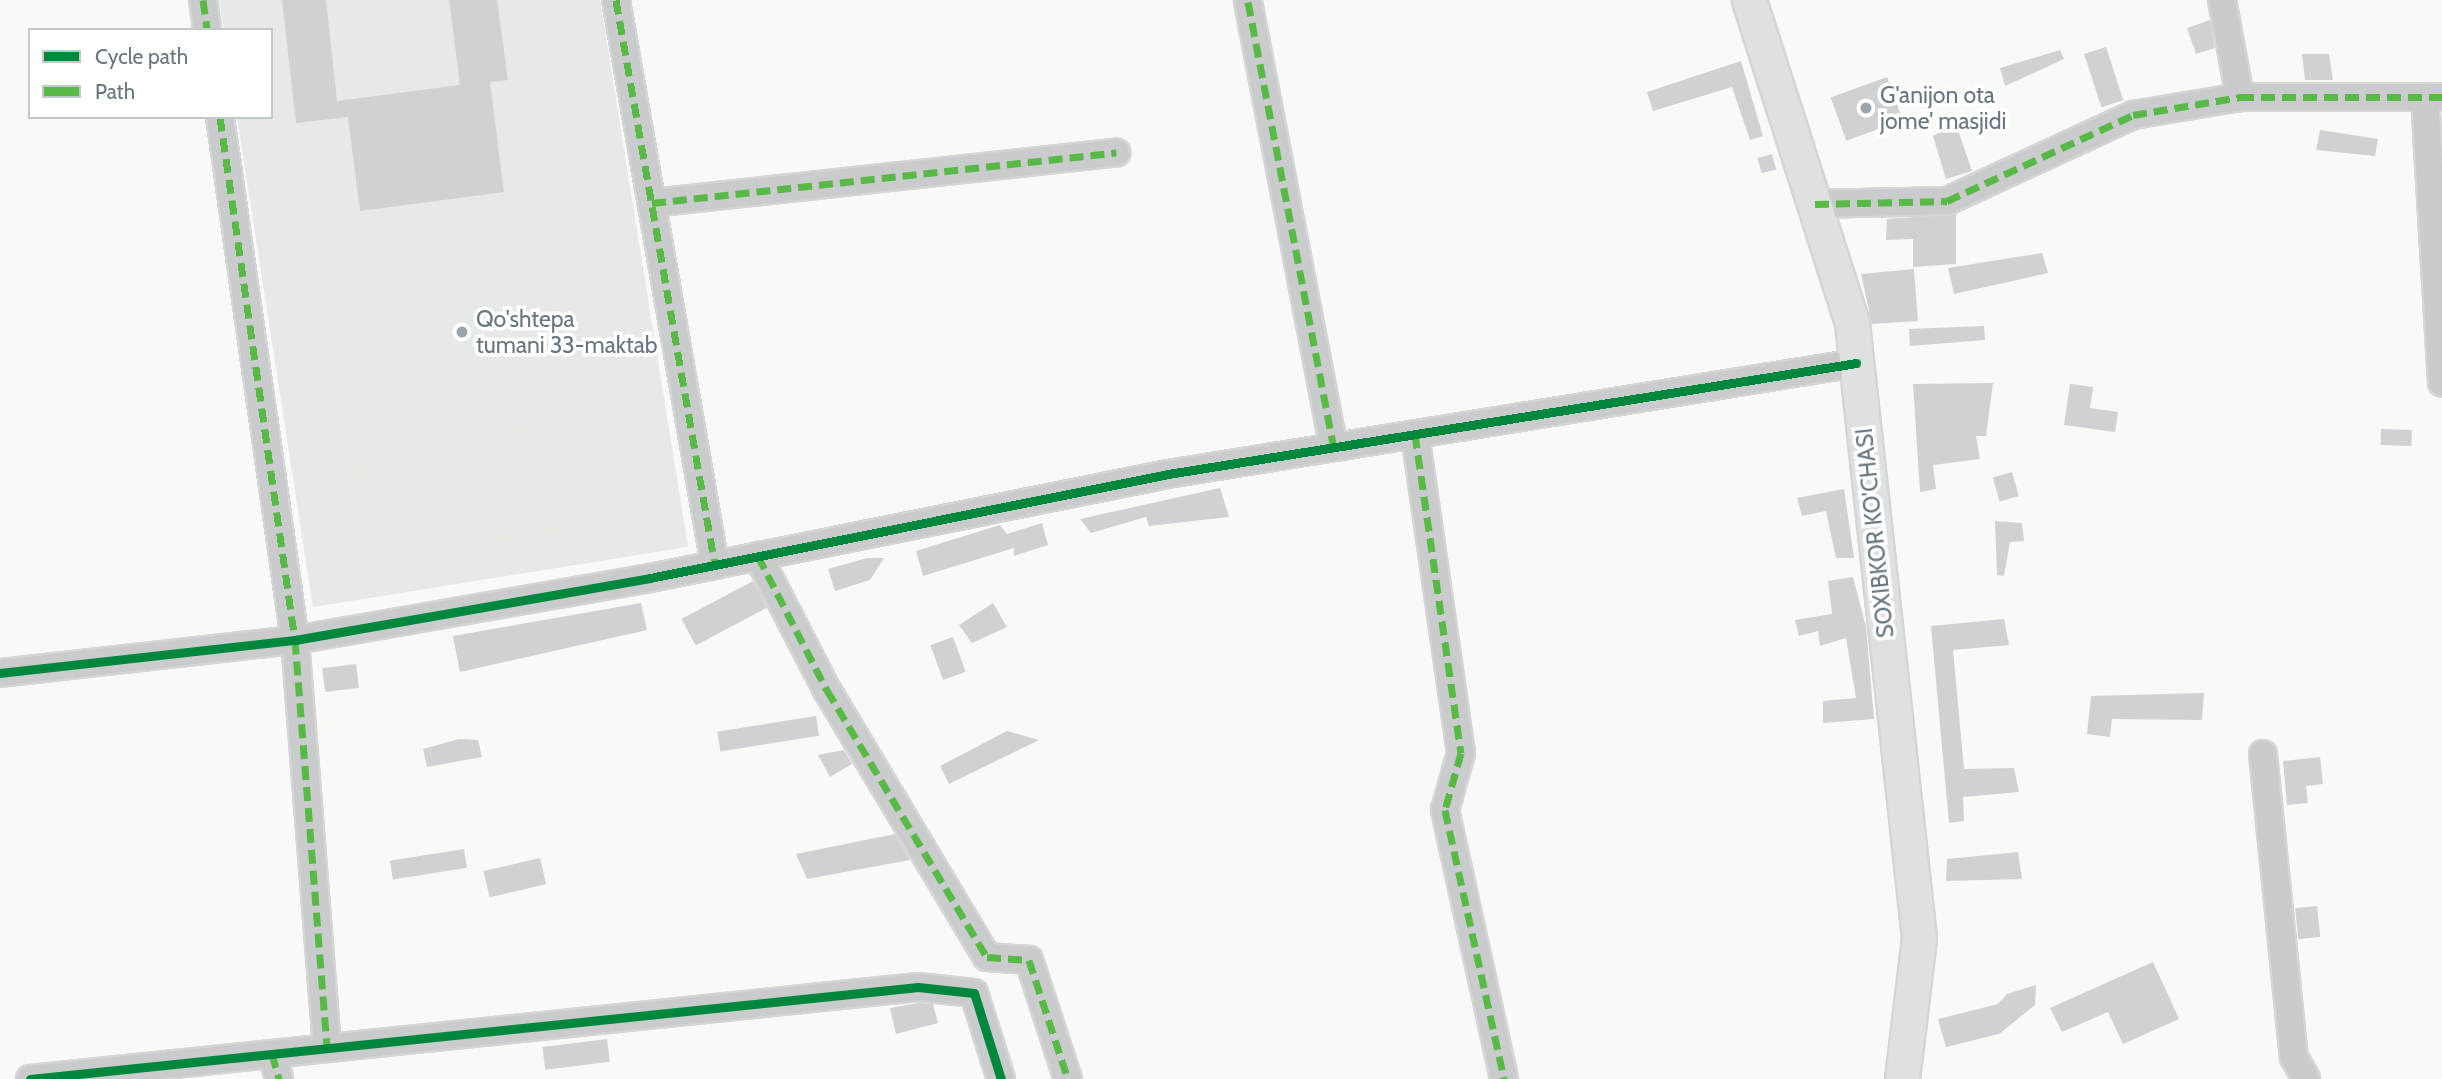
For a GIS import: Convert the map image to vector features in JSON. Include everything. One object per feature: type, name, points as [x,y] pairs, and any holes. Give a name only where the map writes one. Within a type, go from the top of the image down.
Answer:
[{"type":"main road","name":"SOXIBKOR KO'CHASI","points":[[1749,0],[1852,323],[1919,939],[1902,1079]]},
{"type":"street","points":[[203,0],[207,28]]},
{"type":"street","points":[[616,0],[715,565]]},
{"type":"street","points":[[2222,0],[2240,97]]},
{"type":"street","points":[[1248,2],[1334,447]]},
{"type":"street","points":[[1815,204],[1947,201],[2133,114],[2240,97],[2433,97],[2442,382]]},
{"type":"street","points":[[220,119],[295,640],[327,1048]]},
{"type":"street","points":[[652,203],[1116,153]]},
{"type":"street","points":[[0,673],[295,640],[715,565],[1334,447],[1856,363]]},
{"type":"street","points":[[1415,434],[1461,753],[1445,810],[1504,1079]]},
{"type":"street","points":[[758,556],[827,690],[987,957],[1029,960],[1068,1079]]},
{"type":"street","points":[[2263,754],[2294,1057],[2306,1079]]},
{"type":"street","points":[[30,1079],[275,1066],[327,1048],[918,987],[974,993],[1001,1079]]},
{"type":"shaded area","name":"Qo'shtepa tumani 33-maktab","points":[[219,0],[600,0],[688,547],[313,607],[237,119],[273,119],[273,28],[224,28]]},
{"type":"shaded area","points":[[561,421],[578,528],[369,561],[353,454]]},
{"type":"building","points":[[282,0],[326,0],[337,101],[460,85],[449,0],[497,0],[508,80],[490,82],[504,192],[360,211],[348,117],[296,123]]},
{"type":"building","points":[[2210,20],[2215,48],[2196,54],[2187,28]]},
{"type":"building","points":[[2106,47],[2123,100],[2101,107],[2084,54]]},
{"type":"building","points":[[2060,50],[2064,59],[2005,86],[2000,68]]},
{"type":"building","points":[[2302,54],[2329,54],[2333,80],[2305,80]]},
{"type":"building","points":[[1741,61],[1763,136],[1750,140],[1732,87],[1653,111],[1647,92]]},
{"type":"building","name":"G'anijon ota jome' masjidi","points":[[1887,77],[1903,120],[1846,141],[1831,98]]},
{"type":"building","points":[[1956,124],[1972,171],[1946,179],[1933,136]]},
{"type":"building","points":[[2320,130],[2378,139],[2375,156],[2316,150]]},
{"type":"building","points":[[1772,154],[1776,169],[1762,173],[1758,158]]},
{"type":"building","points":[[1956,214],[1956,264],[1913,267],[1913,239],[1886,240],[1887,219]]},
{"type":"building","points":[[2042,253],[2048,273],[1954,294],[1948,268]]},
{"type":"building","points":[[1914,269],[1918,321],[1872,324],[1861,274]]},
{"type":"building","points":[[1984,326],[1985,340],[1910,346],[1909,329]]},
{"type":"building","points":[[1993,383],[1986,436],[1976,436],[1980,459],[1933,465],[1936,489],[1920,492],[1913,384]]},
{"type":"building","points":[[2070,384],[2093,387],[2090,408],[2118,412],[2115,432],[2064,425]]},
{"type":"building","points":[[2381,429],[2412,430],[2411,446],[2380,445]]},
{"type":"building","points":[[2012,472],[2019,496],[2000,502],[1993,478]]},
{"type":"building","points":[[1220,488],[1229,517],[1149,526],[1146,517],[1091,533],[1080,519]]},
{"type":"building","points":[[1844,489],[1854,558],[1836,558],[1826,511],[1802,516],[1797,498]]},
{"type":"building","points":[[1995,521],[2022,523],[2024,541],[2010,542],[2004,576],[1997,575]]},
{"type":"building","points":[[1042,523],[1048,545],[1014,556],[1014,548],[923,576],[916,551],[1000,525],[1007,534]]},
{"type":"building","points":[[867,558],[884,558],[870,580],[835,591],[828,569]]},
{"type":"building","points":[[1853,577],[1866,627],[1874,719],[1823,723],[1823,701],[1856,698],[1846,638],[1820,646],[1818,631],[1799,636],[1795,620],[1832,614],[1828,581]]},
{"type":"building","points":[[753,581],[767,607],[696,646],[681,619]]},
{"type":"building","points":[[641,603],[647,630],[460,672],[453,636]]},
{"type":"building","points":[[993,603],[1007,627],[972,643],[959,625]]},
{"type":"building","points":[[2004,619],[2009,645],[1953,650],[1964,769],[2014,768],[2019,792],[1963,797],[1964,821],[1949,823],[1931,626]]},
{"type":"building","points":[[953,637],[966,672],[943,680],[930,645]]},
{"type":"building","points":[[356,664],[359,688],[325,692],[322,668]]},
{"type":"building","points":[[2204,693],[2202,720],[2112,719],[2110,737],[2087,734],[2091,696]]},
{"type":"building","points":[[816,716],[819,736],[720,751],[717,732]]},
{"type":"building","points":[[1007,731],[1039,740],[949,784],[940,766]]},
{"type":"building","points":[[459,739],[478,740],[482,757],[427,767],[423,749]]},
{"type":"building","points":[[844,750],[852,764],[830,777],[818,755]]},
{"type":"building","points":[[2320,757],[2323,784],[2306,786],[2308,803],[2287,805],[2283,761]]},
{"type":"building","points":[[895,834],[910,860],[807,879],[796,854]]},
{"type":"building","points":[[464,849],[467,868],[393,879],[390,861]]},
{"type":"building","points":[[2018,852],[2022,879],[1946,881],[1947,859]]},
{"type":"building","points":[[540,858],[546,884],[490,897],[483,871]]},
{"type":"building","points":[[2317,906],[2320,937],[2298,939],[2295,908]]},
{"type":"building","points":[[2153,962],[2179,1019],[2123,1044],[2108,1012],[2062,1032],[2050,1008]]},
{"type":"building","points":[[2036,985],[2035,1005],[1999,1034],[1946,1047],[1938,1019],[1998,1004],[2007,994]]},
{"type":"building","points":[[918,1003],[933,1004],[938,1023],[896,1034],[890,1008]]},
{"type":"building","points":[[607,1039],[610,1062],[545,1070],[542,1047]]},
{"type":"marked path","points":[[203,0],[207,28]]},
{"type":"marked path","points":[[616,0],[715,565]]},
{"type":"marked path","points":[[1248,2],[1334,447]]},
{"type":"marked path","points":[[1815,204],[1947,201],[2133,115],[2240,97],[2442,97]]},
{"type":"marked path","points":[[220,119],[295,640],[327,1048]]},
{"type":"marked path","points":[[652,203],[1116,153]]},
{"type":"marked path","points":[[1415,434],[1461,753],[1445,810],[1504,1079]]},
{"type":"marked path","points":[[758,556],[827,690],[987,957],[1029,960],[1068,1079]]},
{"type":"marked path","points":[[272,1054],[279,1079]]},
{"type":"cycle path","points":[[0,673],[295,640],[650,578],[1168,474],[1856,363]]},
{"type":"cycle path","points":[[30,1079],[918,987],[974,993],[1001,1079]]},
{"type":"place","name":"G'anijon ota jome' masjidi","points":[[1866,108]]},
{"type":"place","name":"Qo'shtepa tumani 33-maktab","points":[[462,332]]}]
